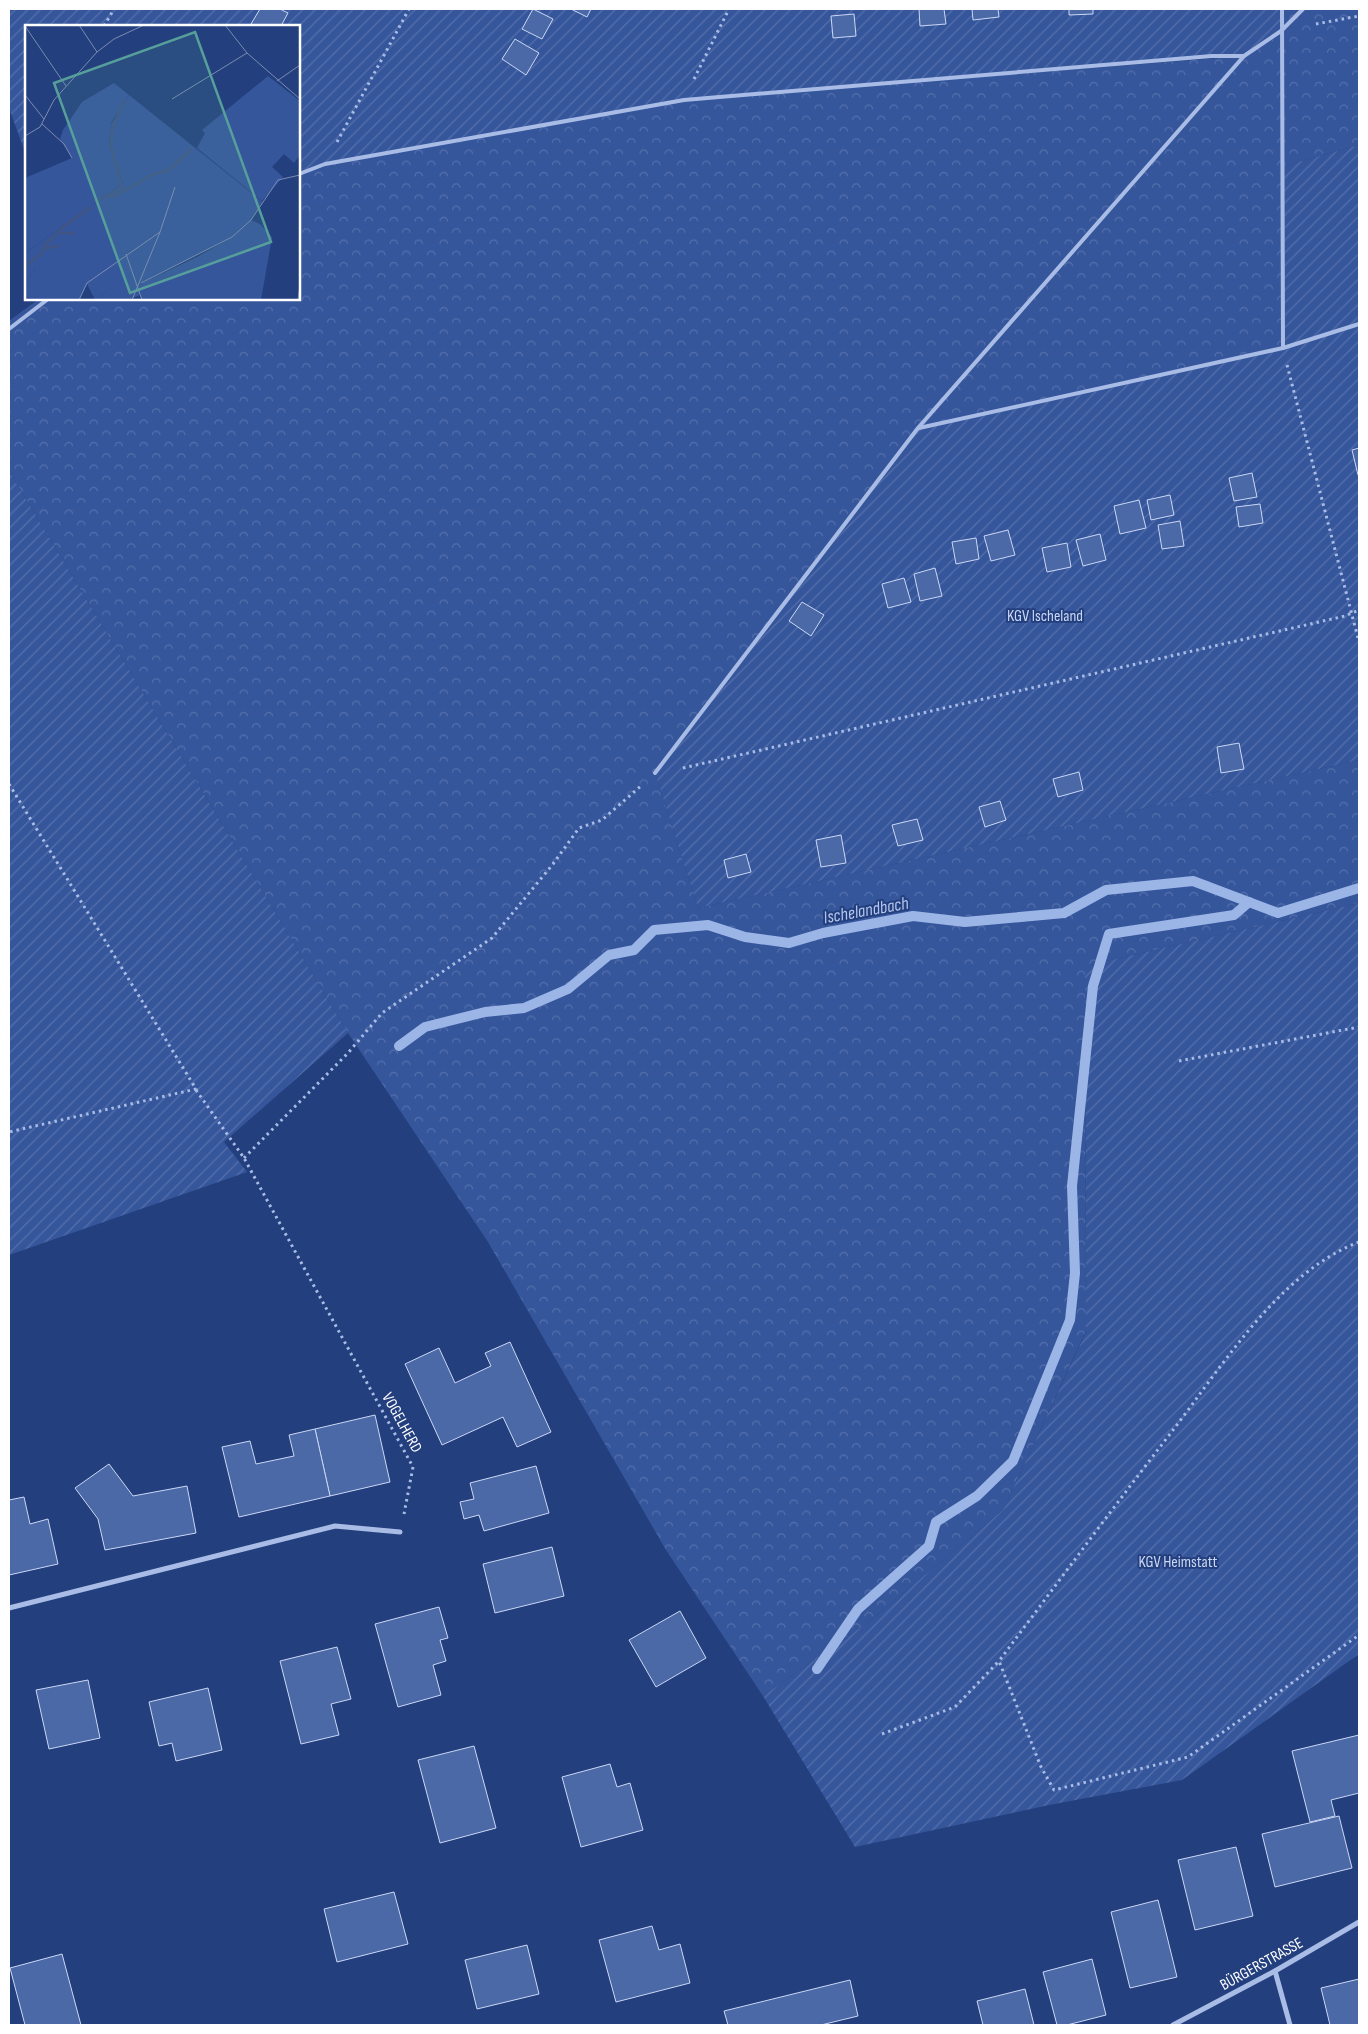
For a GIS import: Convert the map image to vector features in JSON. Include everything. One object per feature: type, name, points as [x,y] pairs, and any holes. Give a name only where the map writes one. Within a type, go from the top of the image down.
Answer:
[{"type":"street","points":[[9,1608],[335,1526],[400,1532]]},
{"type":"street","name":"BÜRGERSTRASSE","points":[[1173,2025],[1275,1971],[1359,1922]]},
{"type":"street","points":[[1275,1971],[1290,2025]]},
{"type":"lane","points":[[1282,9],[1284,166],[1283,348]]},
{"type":"lane","points":[[655,773],[918,428],[1244,56],[1281,31],[1303,9]]},
{"type":"lane","points":[[300,174],[325,164],[684,100],[1212,56],[1244,56]]},
{"type":"lane","points":[[9,328],[47,300]]},
{"type":"lane","points":[[918,428],[1283,348],[1359,324]]},
{"type":"path","points":[[105,25],[114,9]]},
{"type":"path","points":[[325,164],[408,9]]},
{"type":"path","points":[[684,100],[729,9]]},
{"type":"path","points":[[1281,31],[1359,16]]},
{"type":"path","points":[[1283,348],[1359,642]]},
{"type":"path","points":[[244,1158],[348,1053],[382,1013],[492,938],[553,864],[579,828],[602,820],[655,773],[1359,610]]},
{"type":"path","name":"VOGELHERD","points":[[9,784],[196,1089],[244,1158],[414,1467],[400,1532]]},
{"type":"path","points":[[1179,1061],[1359,1028]]},
{"type":"path","points":[[9,1132],[196,1089]]},
{"type":"path","points":[[882,1734],[955,1707],[999,1661],[1110,1512],[1271,1304],[1305,1273],[1346,1247],[1359,1242]]},
{"type":"path","points":[[999,1661],[1042,1767],[1054,1790],[1188,1757],[1359,1635]]},
{"type":"green space","points":[[9,9],[1282,9],[1281,31],[1244,56],[1212,56],[684,100],[325,164],[300,174],[300,25],[25,25],[25,152],[9,108]]},
{"type":"green space","points":[[1282,9],[1359,9],[1359,145],[1284,166],[1283,348],[655,773],[698,908],[1359,760],[1359,903],[1085,966],[1086,1331],[1003,1510],[871,1620],[763,1696],[666,1550],[488,1242],[348,1033],[9,471],[9,321],[38,300],[300,300],[300,174],[325,164],[684,100],[1244,56]]},
{"type":"green space","name":"KGV Ischeland","points":[[1359,145],[1359,760],[698,908],[655,773],[918,428],[1283,348],[1284,166]]},
{"type":"green space","points":[[9,471],[348,1033],[224,1142],[247,1172],[9,1255]]},
{"type":"green space","name":"KGV Heimstatt","points":[[1359,903],[1359,1654],[1182,1780],[1049,1805],[855,1847],[763,1696],[871,1620],[1003,1510],[1086,1332],[1085,966]]},
{"type":"building","points":[[260,9],[280,9],[288,13],[282,25],[251,24]]},
{"type":"building","points":[[533,9],[553,19],[542,39],[522,29]]},
{"type":"building","points":[[571,9],[591,9],[587,17]]},
{"type":"building","points":[[919,9],[944,9],[946,24],[920,26]]},
{"type":"building","points":[[972,9],[998,9],[999,17],[973,20]]},
{"type":"building","points":[[1069,9],[1093,9],[1093,14],[1069,15]]},
{"type":"building","points":[[854,14],[856,36],[833,38],[831,16]]},
{"type":"building","points":[[515,39],[539,53],[526,75],[502,59]]},
{"type":"building","points":[[1359,448],[1359,474],[1358,475],[1352,450]]},
{"type":"building","points":[[1252,473],[1257,497],[1234,501],[1229,478]]},
{"type":"building","points":[[1170,495],[1174,515],[1151,520],[1147,500]]},
{"type":"building","points":[[1139,500],[1146,528],[1120,534],[1114,506]]},
{"type":"building","points":[[1260,504],[1263,523],[1239,527],[1236,507]]},
{"type":"building","points":[[1180,521],[1184,546],[1162,549],[1158,525]]},
{"type":"building","points":[[1008,530],[1015,555],[991,561],[984,536]]},
{"type":"building","points":[[1100,534],[1106,560],[1083,566],[1076,540]]},
{"type":"building","points":[[976,538],[979,559],[956,564],[952,542]]},
{"type":"building","points":[[1067,543],[1071,567],[1047,572],[1042,548]]},
{"type":"building","points":[[935,568],[942,596],[920,601],[914,574]]},
{"type":"building","points":[[904,578],[911,602],[888,608],[882,584]]},
{"type":"building","points":[[802,602],[824,615],[811,636],[789,621]]},
{"type":"building","points":[[1239,743],[1244,769],[1221,773],[1217,747]]},
{"type":"building","points":[[1079,772],[1083,790],[1058,797],[1053,779]]},
{"type":"building","points":[[1000,801],[1006,820],[985,827],[979,807]]},
{"type":"building","points":[[917,819],[923,840],[898,846],[892,825]]},
{"type":"building","points":[[841,835],[846,863],[821,867],[816,840]]},
{"type":"building","points":[[746,854],[751,872],[728,878],[724,860]]},
{"type":"building","points":[[510,1342],[551,1432],[517,1447],[503,1417],[442,1445],[405,1364],[439,1348],[455,1383],[491,1366],[485,1353]]},
{"type":"building","points":[[375,1415],[390,1482],[330,1496],[315,1429]]},
{"type":"building","points":[[315,1429],[330,1496],[239,1517],[222,1447],[250,1441],[256,1464],[294,1456],[289,1435]]},
{"type":"building","points":[[109,1464],[133,1496],[187,1486],[196,1533],[105,1550],[98,1519],[75,1488]]},
{"type":"building","points":[[536,1466],[549,1513],[484,1531],[479,1515],[464,1519],[460,1502],[474,1499],[470,1483]]},
{"type":"building","points":[[24,1497],[30,1524],[48,1519],[58,1564],[9,1575],[9,1500]]},
{"type":"building","points":[[552,1547],[564,1596],[495,1613],[483,1564]]},
{"type":"building","points":[[439,1607],[448,1638],[440,1640],[446,1661],[433,1665],[441,1695],[398,1707],[375,1624]]},
{"type":"building","points":[[680,1611],[706,1658],[656,1687],[629,1640]]},
{"type":"building","points":[[337,1647],[351,1699],[331,1704],[339,1735],[301,1744],[280,1661]]},
{"type":"building","points":[[88,1680],[100,1738],[49,1749],[36,1690]]},
{"type":"building","points":[[208,1688],[222,1750],[176,1761],[172,1743],[159,1746],[149,1702]]},
{"type":"building","points":[[1359,1735],[1359,1793],[1331,1800],[1335,1816],[1310,1822],[1292,1751]]},
{"type":"building","points":[[474,1746],[496,1828],[440,1843],[418,1760]]},
{"type":"building","points":[[610,1764],[617,1787],[630,1783],[643,1830],[581,1847],[562,1777]]},
{"type":"building","points":[[1339,1816],[1352,1868],[1275,1887],[1262,1834]]},
{"type":"building","points":[[1236,1847],[1253,1916],[1195,1930],[1178,1860]]},
{"type":"building","points":[[394,1892],[408,1944],[337,1962],[324,1909]]},
{"type":"building","points":[[1158,1900],[1177,1977],[1130,1988],[1111,1912]]},
{"type":"building","points":[[652,1926],[659,1950],[680,1944],[690,1983],[616,2002],[599,1940]]},
{"type":"building","points":[[527,1945],[539,1994],[477,2009],[465,1960]]},
{"type":"building","points":[[62,1954],[81,2025],[25,2025],[10,1968]]},
{"type":"building","points":[[1092,1959],[1106,2015],[1067,2025],[1057,2025],[1043,1972]]},
{"type":"building","points":[[1359,1979],[1359,2025],[1330,2025],[1321,1988]]},
{"type":"building","points":[[850,1980],[858,2016],[821,2025],[728,2025],[724,2011]]},
{"type":"building","points":[[1025,1989],[1034,2025],[983,2025],[977,2001]]},
{"type":"waterway","name":"Ischelandbach","points":[[399,1046],[425,1027],[485,1012],[524,1008],[568,989],[609,955],[634,950],[654,930],[708,925],[745,937],[789,943],[823,933],[913,916],[965,922],[1064,913],[1106,890],[1193,881],[1278,913],[1359,888]]},
{"type":"waterway","points":[[817,1669],[858,1609],[929,1546],[936,1522],[977,1496],[1013,1461],[1070,1320],[1075,1273],[1072,1186],[1093,986],[1109,934],[1234,915],[1249,902]]}]
